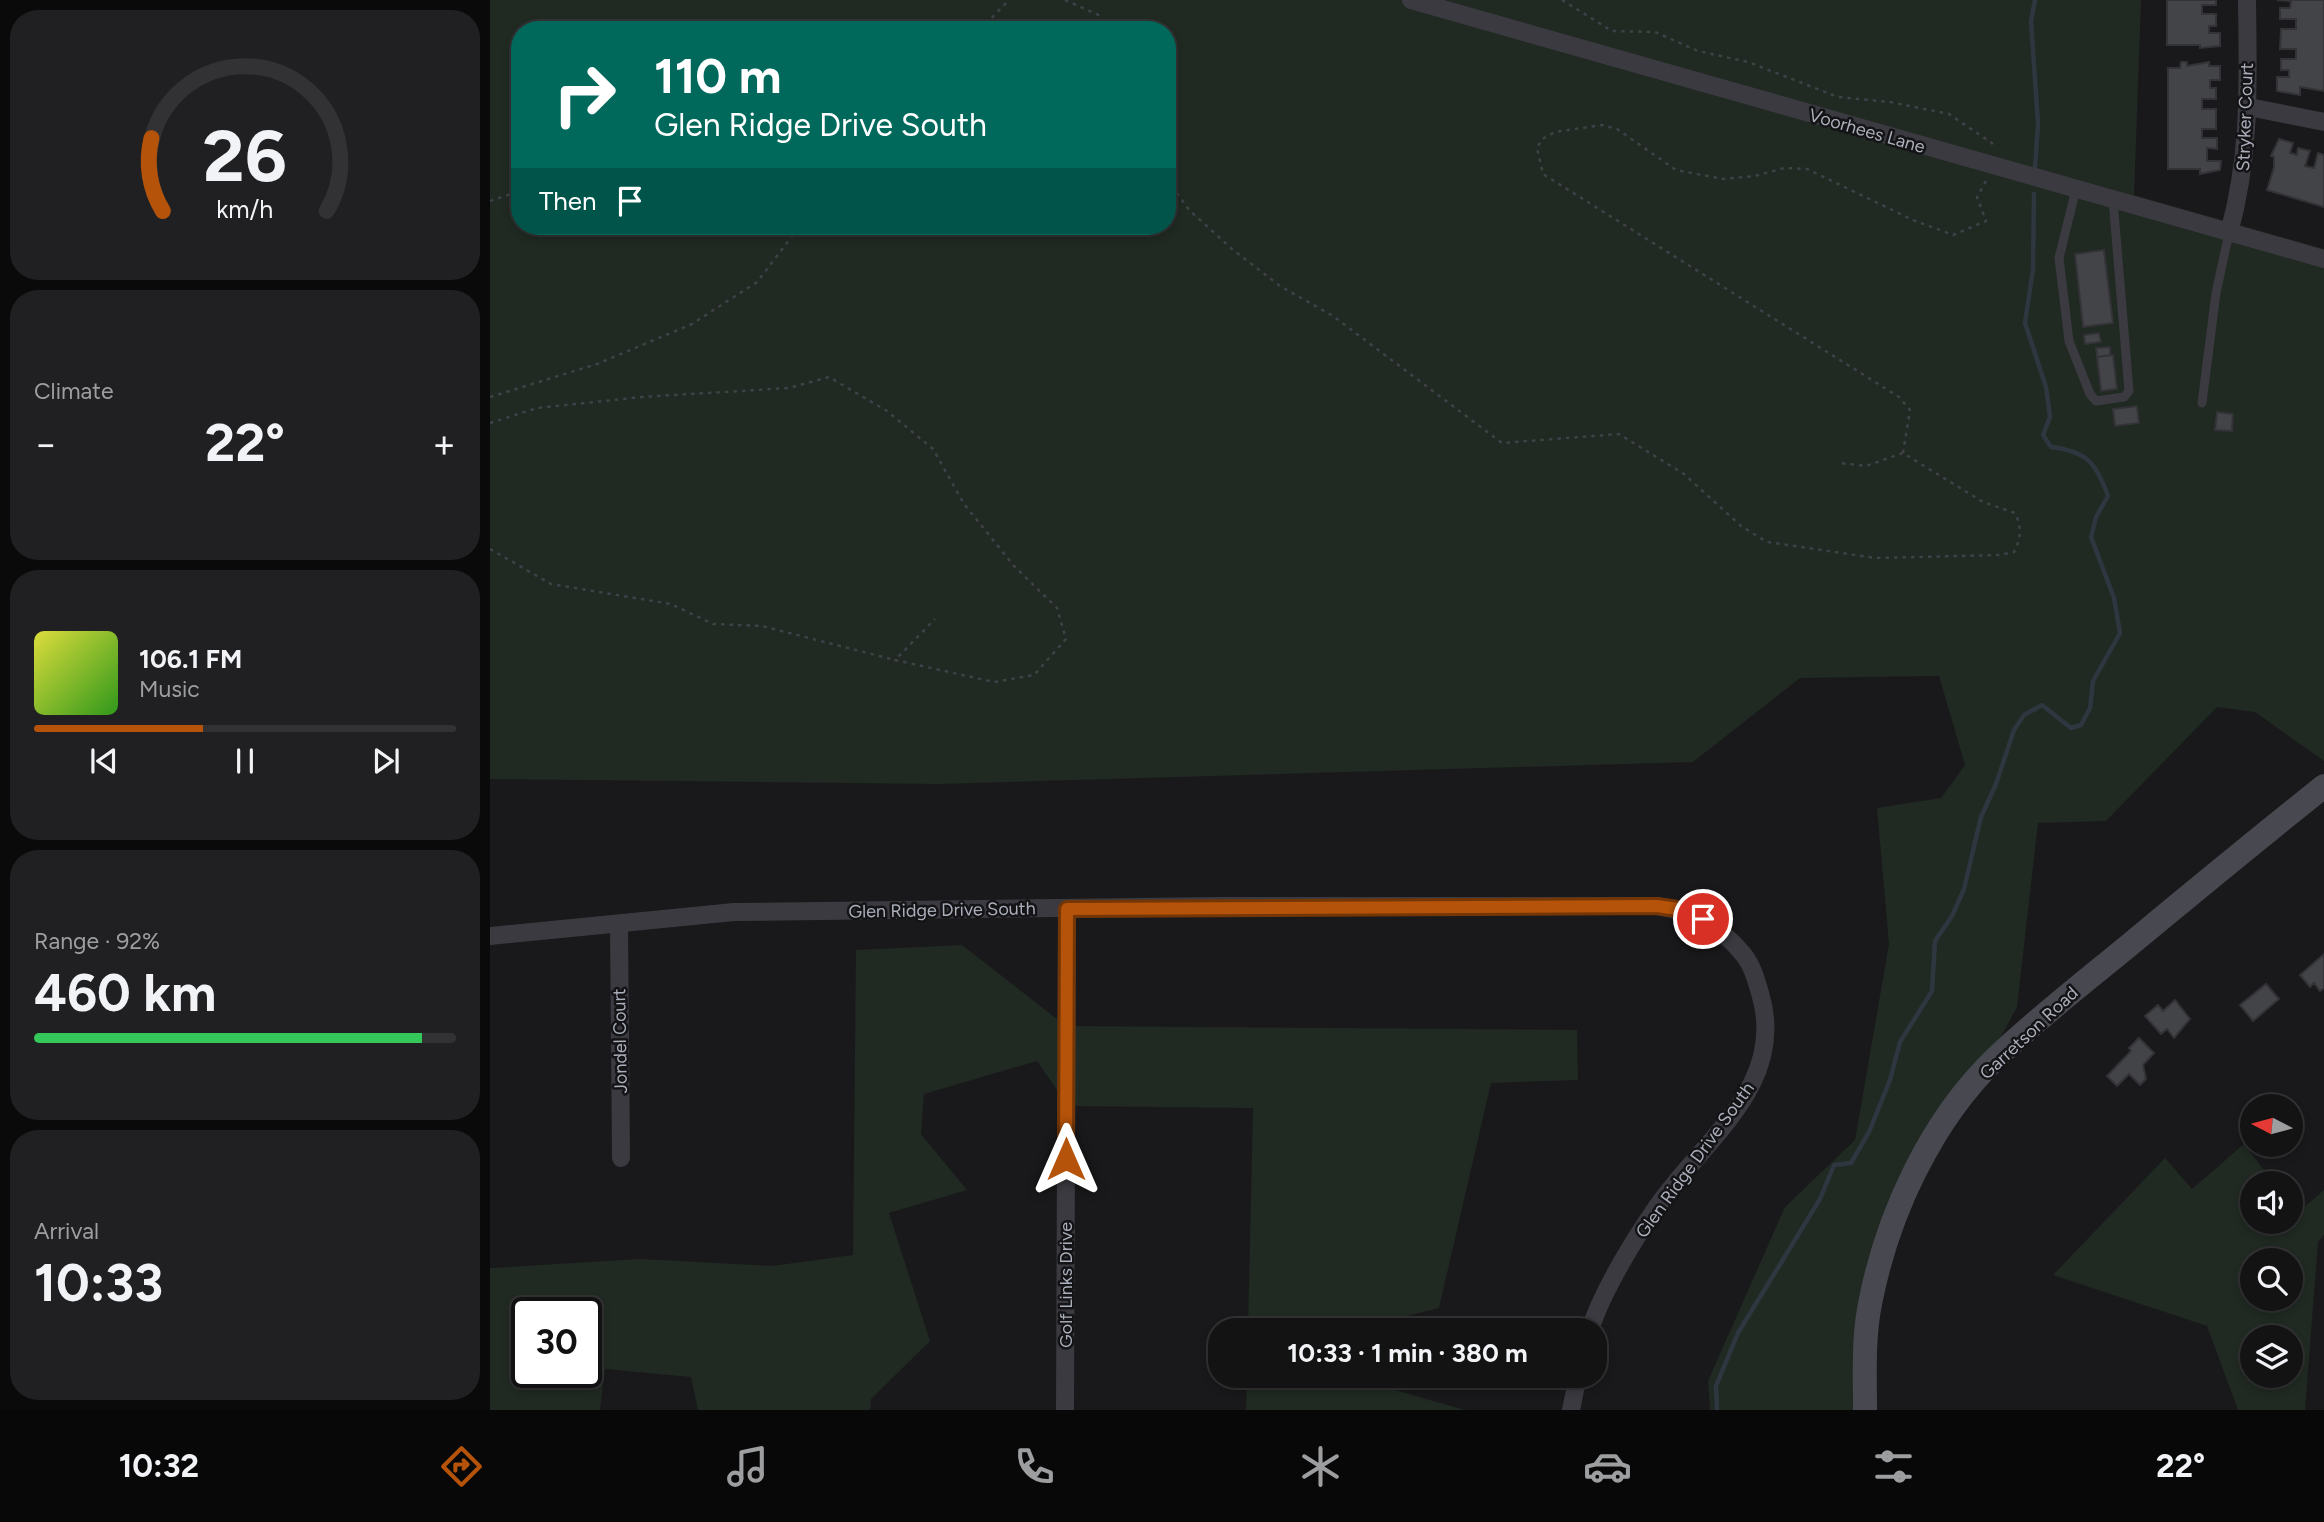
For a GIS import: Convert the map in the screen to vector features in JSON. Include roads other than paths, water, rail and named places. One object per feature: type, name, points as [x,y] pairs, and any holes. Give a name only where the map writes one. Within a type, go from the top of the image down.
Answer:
[{"type":"street","name":"Voorhees Lane","points":[[1411,0],[2324,259]]},
{"type":"street","name":"Stryker Court","points":[[2229,233],[2244,176],[2249,107],[2247,0]]},
{"type":"street","points":[[2249,107],[2324,122]]},
{"type":"street","name":"Garretson Road","points":[[1865,1410],[1864,1347],[1870,1304],[1884,1253],[1903,1200],[1930,1143],[1948,1116],[1995,1059],[2324,786]]},
{"type":"street","name":"Glen Ridge Drive South","points":[[490,936],[734,912],[1657,906],[1684,910],[1707,921],[1734,943],[1754,973],[1767,1028],[1765,1050],[1746,1097],[1656,1209],[1618,1272],[1596,1318]]},
{"type":"street","name":"Golf Links Drive","points":[[1065,1410],[1067,909]]},
{"type":"street","name":"Jondel Court","points":[[619,924],[621,1158]]},
{"type":"street","points":[[1572,1410],[1576,1388]]},
{"type":"lane","points":[[2076,189],[2059,258],[2069,341],[2090,394],[2096,401],[2124,397],[2129,391],[2113,200]]},
{"type":"lane","points":[[2202,403],[2216,293],[2229,233]]},
{"type":"waterway","points":[[2035,0],[2031,21],[2038,124],[2035,167]]},
{"type":"waterway","points":[[1717,1410],[1716,1386],[1738,1333],[1820,1199],[1834,1165],[1851,1163],[1869,1132],[1890,1080],[1900,1042],[1932,991],[1935,941],[1952,916],[1964,889],[1981,817],[1996,784],[2014,730],[2024,715],[2042,705],[2071,728],[2081,725],[2090,708],[2093,681],[2120,633],[2114,598],[2091,537],[2096,517],[2108,496],[2104,485],[2094,467],[2082,456],[2051,447],[2043,435],[2050,417],[2046,387],[2025,323],[2033,269],[2034,194]]}]
